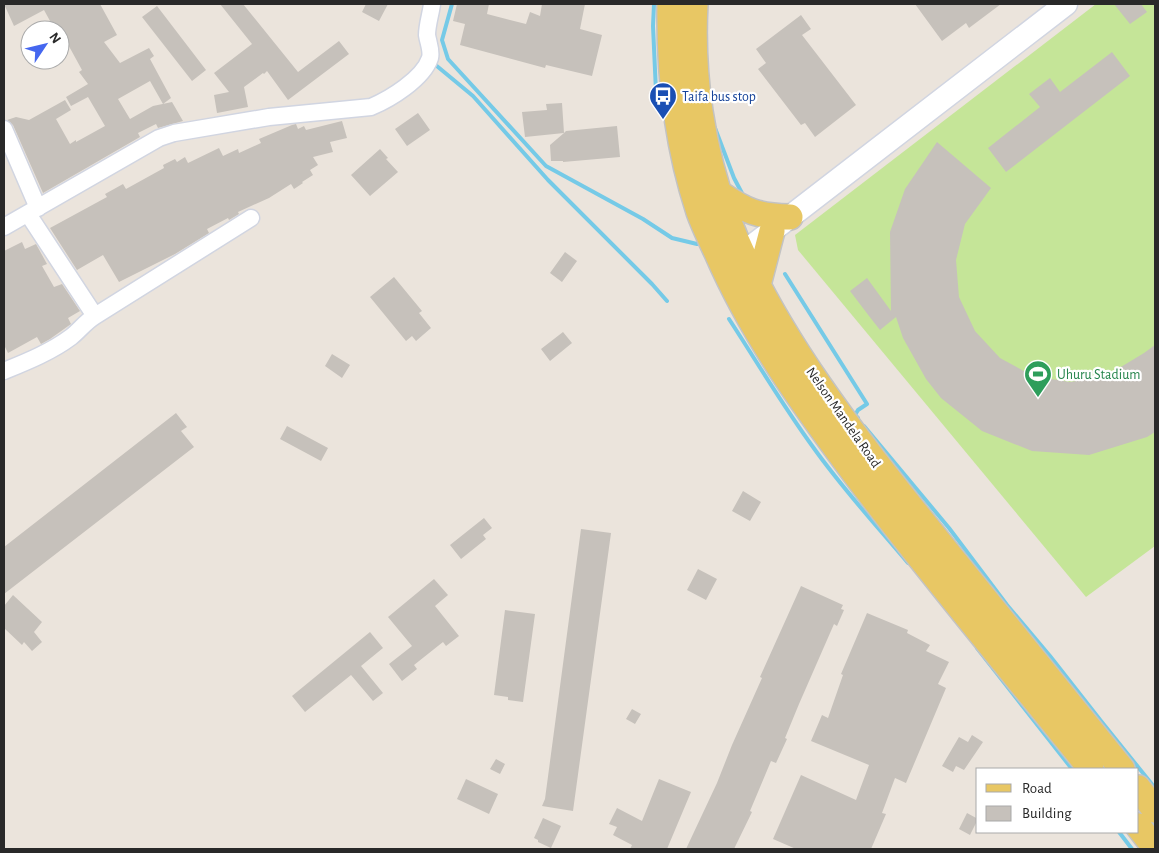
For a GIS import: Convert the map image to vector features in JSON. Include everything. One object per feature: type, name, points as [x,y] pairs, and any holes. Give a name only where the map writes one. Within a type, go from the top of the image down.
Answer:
[{"type":"main road","name":"Nelson Mandela Road","points":[[670,4],[670,44],[677,122],[688,175],[700,215],[733,259],[758,285],[792,343],[855,437],[1121,768]]},
{"type":"main road","name":"Nelson Mandela Road","points":[[695,4],[694,26],[698,89],[706,148],[728,218],[733,259],[749,320],[787,381],[890,521],[1090,768]]},
{"type":"main road","points":[[719,193],[739,207],[781,224],[758,285]]},
{"type":"main road","points":[[1139,789],[1155,810]]},
{"type":"main road","points":[[1139,827],[1155,848]]},
{"type":"street","points":[[4,227],[159,138],[174,133],[269,117],[371,107],[384,101],[410,83],[425,67],[430,57],[427,33],[432,4]]},
{"type":"street","points":[[733,259],[1066,4]]},
{"type":"street","points":[[4,129],[33,211],[95,316]]},
{"type":"street","points":[[4,372],[50,350],[72,336],[83,324],[95,316],[251,218]]},
{"type":"green space","name":"Uhuru Stadium","points":[[1096,4],[1155,4],[1155,546],[1086,597],[798,250],[795,235]]},
{"type":"building","points":[[4,4],[100,4],[117,35],[104,42],[120,63],[149,48],[154,56],[150,59],[171,98],[163,104],[172,102],[183,121],[158,128],[156,124],[138,133],[140,137],[43,193],[13,125],[7,120],[16,117],[29,120],[65,100],[71,110],[56,119],[70,144],[105,126],[88,97],[71,106],[66,97],[88,84],[79,72],[82,70],[70,48],[70,20],[50,20],[44,10],[25,20],[20,20],[20,23],[14,26]],"holes":[[[150,81],[163,104],[153,106],[130,119],[118,99]]]},
{"type":"building","points":[[220,4],[243,4],[298,72],[339,41],[349,54],[288,100],[267,71],[244,87],[248,107],[217,113],[214,95],[229,92],[214,73],[252,44]]},
{"type":"building","points":[[366,4],[388,4],[379,21],[362,12]]},
{"type":"building","points":[[457,4],[489,4],[487,14],[526,24],[530,12],[540,16],[542,4],[585,4],[580,29],[602,35],[592,76],[546,65],[545,68],[460,45],[465,24],[453,21]]},
{"type":"building","points":[[915,4],[1001,4],[969,28],[966,23],[942,41]]},
{"type":"building","points":[[1114,4],[1141,4],[1147,12],[1130,24]]},
{"type":"building","points":[[157,6],[206,70],[192,81],[142,17]]},
{"type":"building","points":[[801,15],[811,29],[802,35],[856,105],[815,137],[805,123],[801,125],[758,69],[766,63],[756,49]]},
{"type":"building","points":[[1112,52],[1130,76],[1006,172],[988,148],[1040,107],[1029,94],[1050,78],[1060,92]]},
{"type":"building","points":[[562,103],[564,133],[525,137],[522,112],[547,110],[546,104]]},
{"type":"building","points":[[418,113],[430,130],[407,146],[395,129]]},
{"type":"building","points":[[342,121],[347,138],[330,142],[333,152],[313,157],[318,165],[310,170],[313,175],[303,183],[294,189],[291,184],[269,198],[238,212],[239,214],[229,220],[228,218],[207,229],[209,233],[175,254],[119,282],[103,255],[77,270],[50,228],[107,197],[105,194],[123,184],[126,189],[164,168],[163,165],[175,159],[177,162],[185,157],[188,163],[219,148],[223,156],[238,149],[239,153],[261,143],[259,139],[292,125],[296,124],[298,129],[304,126],[306,130]]},
{"type":"building","points":[[617,126],[620,157],[563,162],[551,161],[550,145],[566,131]]},
{"type":"building","points":[[937,142],[991,188],[965,224],[956,260],[959,297],[975,331],[1000,358],[1033,376],[1070,382],[1106,376],[1155,345],[1155,432],[1147,437],[1089,455],[1032,451],[982,431],[941,398],[926,379],[903,338],[896,317],[880,330],[850,291],[867,278],[891,311],[890,232],[905,189]]},
{"type":"building","points":[[380,149],[398,172],[370,196],[351,175]]},
{"type":"building","points":[[22,242],[25,249],[36,244],[47,264],[42,266],[54,287],[62,284],[80,311],[68,318],[71,324],[50,339],[41,344],[37,337],[8,353],[4,345],[4,251]]},
{"type":"building","points":[[565,252],[577,261],[562,282],[550,273]]},
{"type":"building","points":[[394,277],[422,311],[419,313],[431,328],[416,341],[412,336],[406,341],[370,297]]},
{"type":"building","points":[[563,332],[572,343],[550,361],[541,349]]},
{"type":"building","points":[[332,354],[350,365],[342,378],[325,366]]},
{"type":"building","points":[[176,413],[187,427],[181,431],[194,447],[4,594],[4,547]]},
{"type":"building","points":[[287,426],[328,448],[321,461],[280,439]]},
{"type":"building","points":[[743,491],[761,502],[750,521],[732,511]]},
{"type":"building","points":[[484,518],[492,528],[483,535],[486,539],[461,559],[450,545]]},
{"type":"building","points":[[581,529],[611,533],[573,811],[542,806],[545,799]]},
{"type":"building","points":[[698,569],[717,579],[706,600],[687,590]]},
{"type":"building","points":[[434,579],[448,595],[435,606],[459,636],[446,646],[443,642],[414,665],[417,669],[402,681],[389,664],[412,646],[388,617]]},
{"type":"building","points":[[801,586],[843,605],[841,609],[844,610],[837,626],[834,624],[785,738],[787,739],[776,763],[771,761],[750,811],[752,812],[734,849],[686,849],[717,783],[762,678],[760,677]]},
{"type":"building","points":[[13,595],[42,622],[34,632],[42,642],[32,651],[24,642],[22,645],[4,628],[4,606]]},
{"type":"building","points":[[505,610],[535,614],[523,702],[508,700],[508,697],[494,695]]},
{"type":"building","points":[[867,613],[908,630],[907,633],[930,645],[926,651],[949,662],[938,684],[946,688],[906,783],[895,778],[882,813],[886,814],[871,849],[796,849],[773,839],[801,775],[856,800],[869,765],[811,741],[822,715],[828,718],[843,675],[841,674]]},
{"type":"building","points":[[370,632],[383,648],[361,666],[383,693],[373,701],[351,675],[305,712],[292,696]]},
{"type":"building","points":[[632,709],[641,714],[635,724],[626,719]]},
{"type":"building","points":[[972,735],[983,742],[964,770],[956,766],[953,772],[942,766],[959,737],[968,742]]},
{"type":"building","points":[[496,759],[505,764],[500,774],[490,769]]},
{"type":"building","points":[[466,779],[498,794],[489,814],[457,799]]},
{"type":"building","points":[[659,779],[691,792],[667,849],[630,849],[632,845],[613,835],[617,827],[609,824],[617,808],[642,821]]},
{"type":"building","points":[[967,813],[976,818],[976,823],[970,835],[959,829]]},
{"type":"building","points":[[543,818],[561,826],[551,848],[534,838]]},
{"type":"waterway","points":[[452,4],[442,40],[448,59],[546,166],[643,219],[672,238],[697,244]]},
{"type":"waterway","points":[[654,4],[656,92]]},
{"type":"waterway","points":[[432,62],[473,96],[548,180],[667,301]]},
{"type":"waterway","points":[[715,128],[734,178],[744,197]]},
{"type":"waterway","points":[[785,274],[867,404],[858,410],[855,415],[858,418]]},
{"type":"waterway","points":[[729,319],[791,416],[824,462],[908,563]]},
{"type":"waterway","points":[[864,426],[949,528],[1007,605],[1139,768]]},
{"type":"waterway","points":[[977,648],[1071,768]]},
{"type":"waterway","points":[[1139,768],[1155,788]]},
{"type":"waterway","points":[[1120,833],[1132,849]]},
{"type":"place","name":"Taifa bus stop","points":[[663,120]]},
{"type":"place","name":"Uhuru Stadium","points":[[1038,398]]}]
